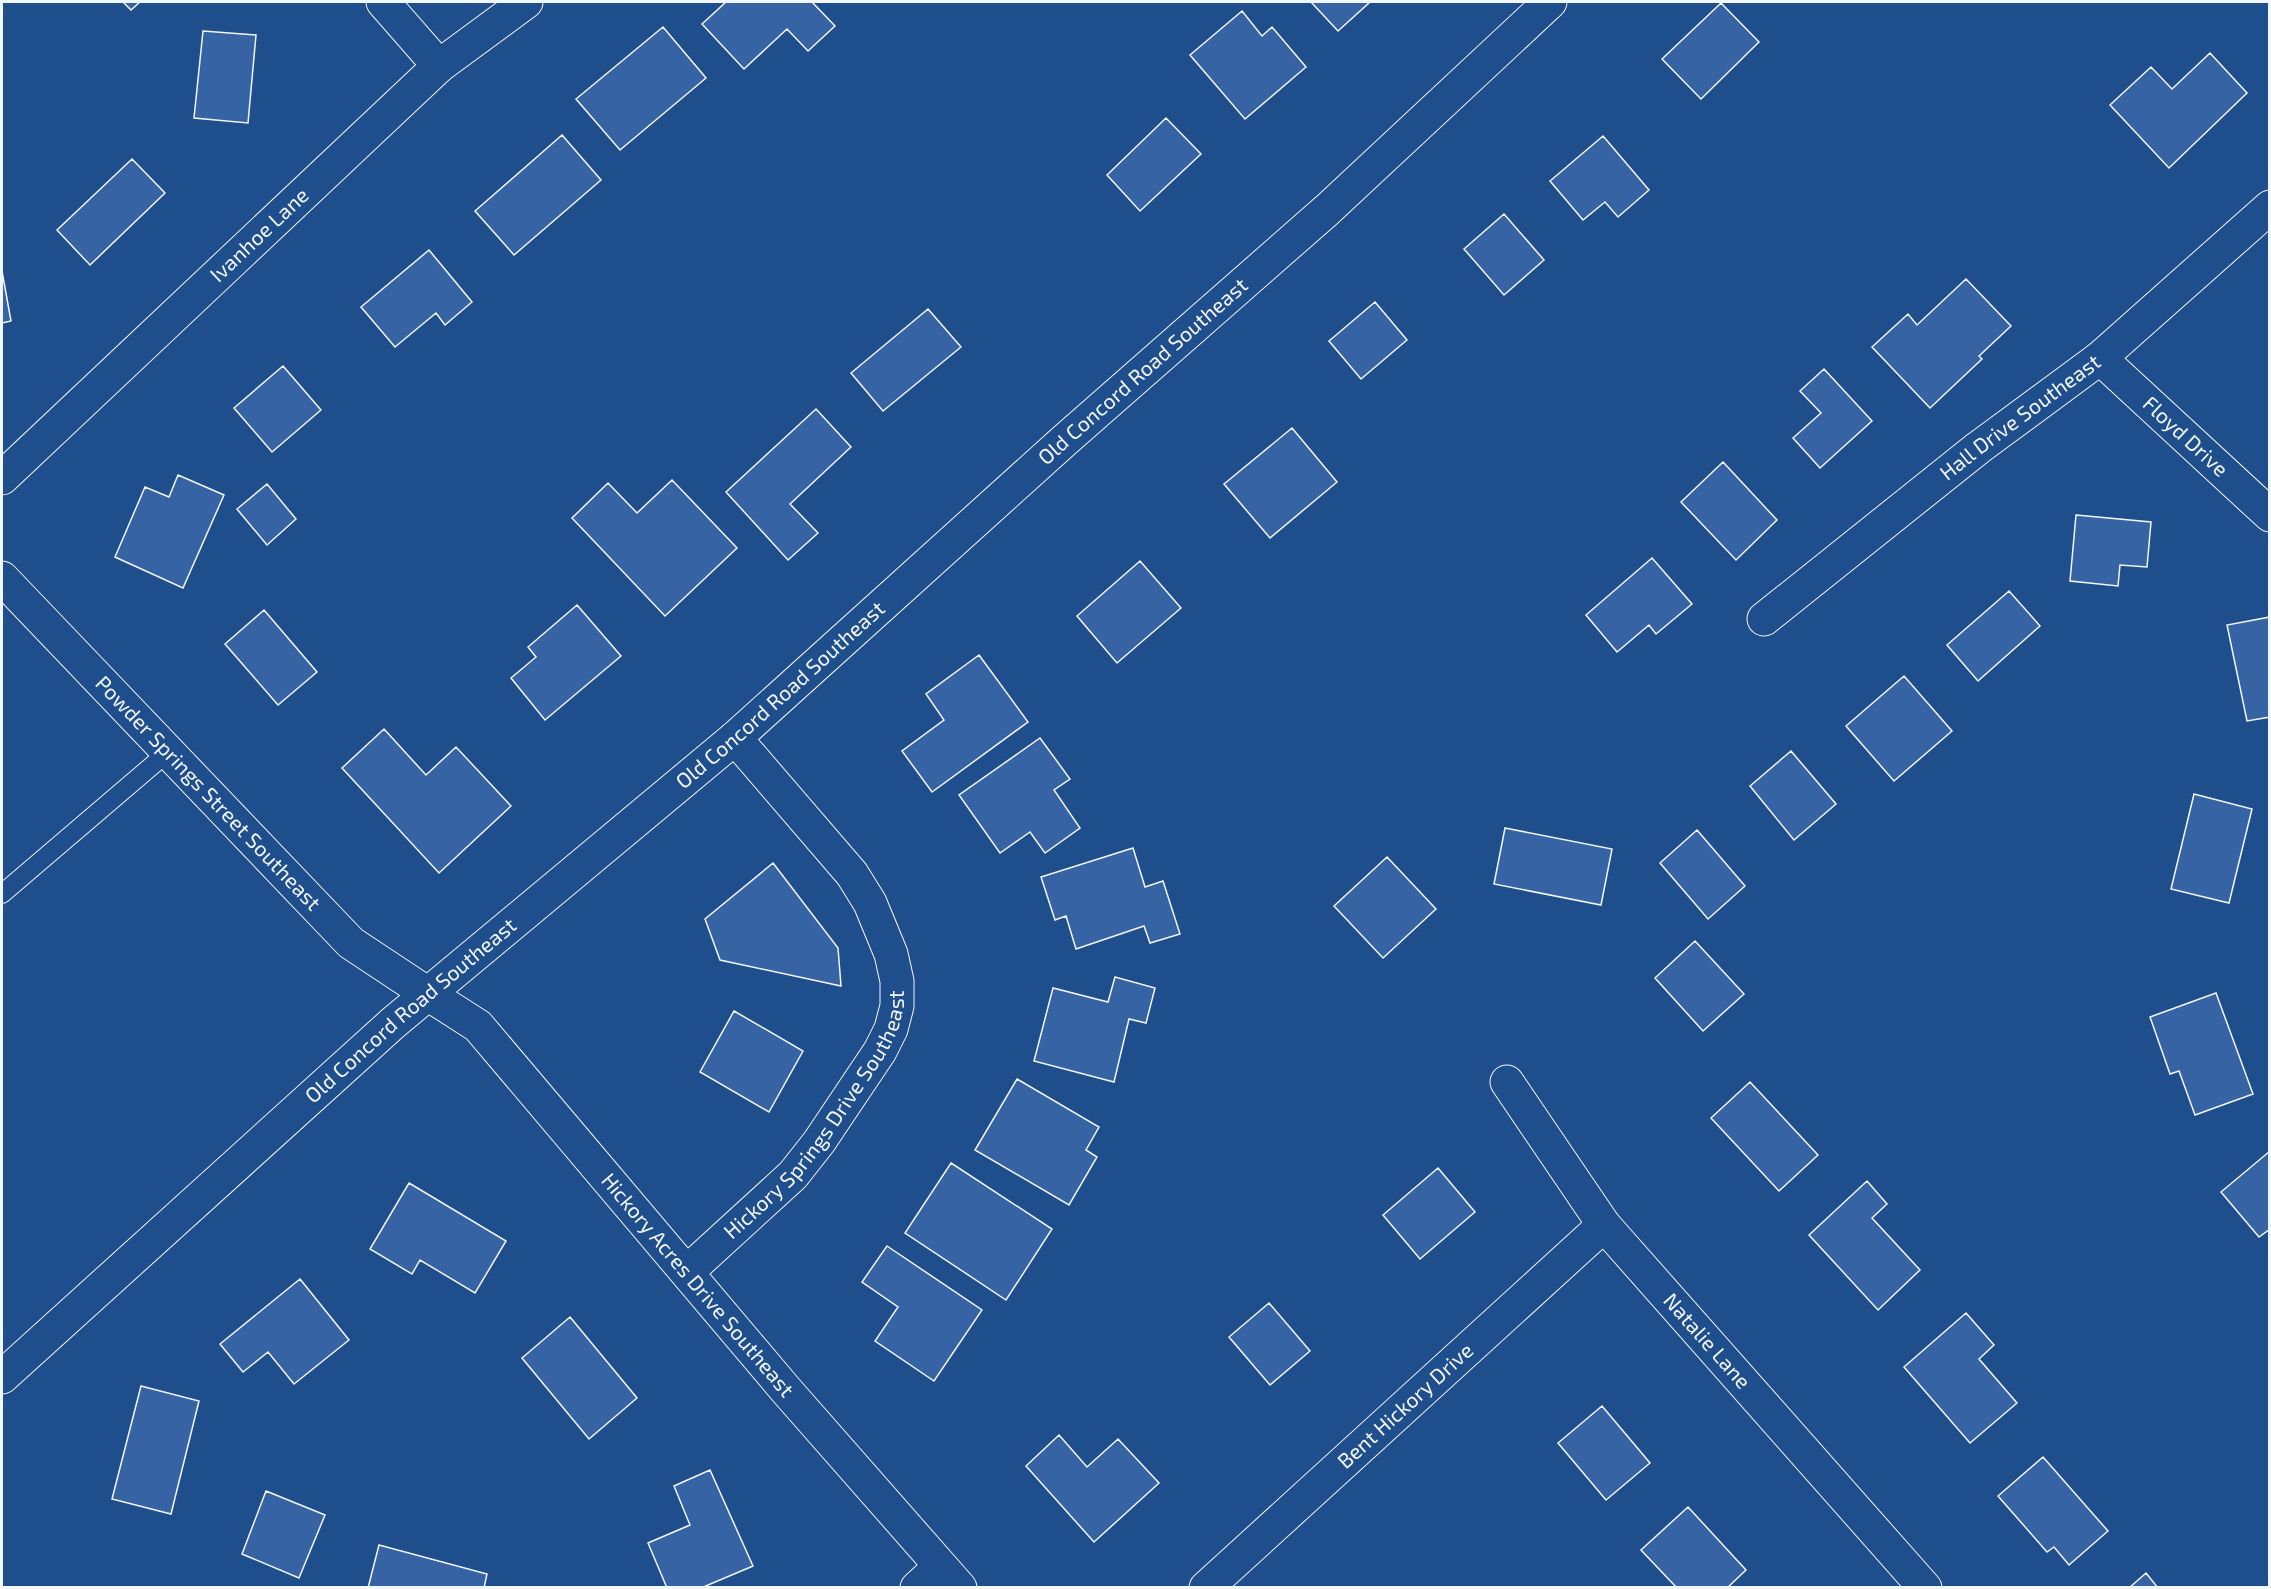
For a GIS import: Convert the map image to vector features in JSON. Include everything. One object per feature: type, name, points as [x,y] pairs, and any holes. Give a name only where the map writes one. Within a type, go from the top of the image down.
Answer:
[{"type":"street","points":[[383,2],[439,66]]},
{"type":"street","name":"Ivanhoe Lane","points":[[2,478],[439,66],[525,2]]},
{"type":"street","name":"Old Concord Road Southeast","points":[[2,1377],[393,1023],[735,738],[1065,440],[1327,210],[1550,2]]},
{"type":"street","name":"Hall Drive Southeast","points":[[1764,619],[1978,448],[2100,358],[2270,207]]},
{"type":"street","name":"Floyd Drive","points":[[2100,358],[2270,514]]},
{"type":"street","name":"Powder Springs Street Southeast","points":[[2,578],[351,943],[428,994]]},
{"type":"street","name":"Hickory Springs Drive Southeast","points":[[687,1272],[793,1175],[819,1142],[880,1051],[891,1029],[897,1006],[897,981],[891,954],[870,903],[852,874],[735,738]]},
{"type":"street","name":"Hickory Acres Drive Southeast","points":[[428,994],[478,1026],[687,1272],[939,1581]]},
{"type":"street","name":"Natalie Lane","points":[[1507,1082],[1604,1225],[1925,1587]]},
{"type":"street","name":"Bent Hickory Drive","points":[[1206,1587],[1604,1225]]},
{"type":"lane","points":[[2,894],[168,752]]},
{"type":"building","points":[[123,2],[140,2],[131,10]]},
{"type":"building","points":[[726,2],[812,2],[835,26],[808,51],[787,29],[744,69],[702,24]]},
{"type":"building","points":[[1311,2],[1370,2],[1338,31]]},
{"type":"building","points":[[1721,3],[1759,42],[1701,99],[1662,59]]},
{"type":"building","points":[[1242,11],[1262,36],[1272,27],[1306,67],[1245,119],[1190,55]]},
{"type":"building","points":[[663,27],[706,78],[620,150],[576,99]]},
{"type":"building","points":[[203,31],[256,35],[248,123],[194,118]]},
{"type":"building","points":[[2210,53],[2247,93],[2169,168],[2110,105],[2151,67],[2172,89]]},
{"type":"building","points":[[1166,118],[1201,154],[1140,211],[1107,175]]},
{"type":"building","points":[[562,135],[601,180],[514,255],[475,211]]},
{"type":"building","points":[[1603,136],[1649,190],[1618,217],[1605,202],[1583,220],[1550,181]]},
{"type":"building","points":[[132,159],[165,193],[90,265],[57,230]]},
{"type":"building","points":[[1504,214],[1544,260],[1504,295],[1464,249]]},
{"type":"building","points":[[429,250],[472,302],[445,325],[436,313],[395,347],[361,307]]},
{"type":"building","points":[[2,271],[11,321],[2,323]]},
{"type":"building","points":[[1966,279],[2011,326],[1979,356],[1982,359],[1930,408],[1872,347],[1908,314],[1917,325]]},
{"type":"building","points":[[1375,302],[1407,340],[1361,379],[1329,341]]},
{"type":"building","points":[[928,309],[961,347],[883,411],[851,373]]},
{"type":"building","points":[[283,366],[321,410],[272,452],[234,408]]},
{"type":"building","points":[[1824,369],[1872,421],[1820,468],[1793,438],[1821,413],[1800,391]]},
{"type":"building","points":[[816,409],[851,447],[790,504],[818,533],[788,560],[726,492]]},
{"type":"building","points":[[1292,428],[1337,482],[1270,538],[1224,484]]},
{"type":"building","points":[[1723,462],[1777,520],[1736,560],[1681,502]]},
{"type":"building","points":[[178,475],[224,495],[183,588],[115,557],[145,487],[169,497]]},
{"type":"building","points":[[672,480],[737,548],[665,616],[572,518],[608,483],[637,513]]},
{"type":"building","points":[[267,484],[296,519],[267,545],[237,509]]},
{"type":"building","points":[[2076,515],[2151,522],[2147,567],[2120,565],[2118,586],[2070,581]]},
{"type":"building","points":[[1652,558],[1692,604],[1656,634],[1649,625],[1617,652],[1586,615]]},
{"type":"building","points":[[1140,561],[1181,608],[1117,663],[1077,616]]},
{"type":"building","points":[[2009,591],[2040,626],[1978,681],[1947,645]]},
{"type":"building","points":[[577,605],[621,656],[545,720],[511,678],[536,657],[528,647]]},
{"type":"building","points":[[264,610],[317,672],[278,705],[225,644]]},
{"type":"building","points":[[2270,617],[2270,717],[2247,721],[2227,625]]},
{"type":"building","points":[[979,655],[1028,722],[932,792],[902,751],[944,720],[926,694]]},
{"type":"building","points":[[1904,676],[1952,731],[1894,781],[1846,726]]},
{"type":"building","points":[[384,729],[426,775],[456,747],[511,806],[439,873],[342,768]]},
{"type":"building","points":[[1040,738],[1070,779],[1054,790],[1080,828],[1045,853],[1030,832],[1000,853],[959,795]]},
{"type":"building","points":[[1791,751],[1836,804],[1794,840],[1750,786]]},
{"type":"building","points":[[2194,794],[2252,809],[2229,903],[2171,889]]},
{"type":"building","points":[[1505,828],[1612,849],[1601,905],[1494,884]]},
{"type":"building","points":[[1697,830],[1745,886],[1708,919],[1660,863]]},
{"type":"building","points":[[1133,848],[1145,887],[1163,881],[1180,934],[1150,943],[1144,926],[1076,949],[1066,916],[1055,920],[1041,877]]},
{"type":"building","points":[[1387,857],[1436,909],[1383,958],[1334,906]]},
{"type":"building","points":[[773,863],[838,948],[841,986],[720,960],[705,919]]},
{"type":"building","points":[[1695,941],[1744,994],[1703,1031],[1655,978]]},
{"type":"building","points":[[1115,977],[1155,988],[1146,1023],[1129,1019],[1114,1082],[1034,1061],[1053,988],[1108,1002]]},
{"type":"building","points":[[2216,993],[2253,1094],[2195,1115],[2179,1071],[2170,1074],[2150,1017]]},
{"type":"building","points":[[734,1011],[803,1051],[769,1112],[700,1072]]},
{"type":"building","points":[[1017,1079],[1099,1127],[1086,1150],[1097,1157],[1069,1205],[975,1150]]},
{"type":"building","points":[[1750,1082],[1818,1155],[1779,1191],[1711,1118]]},
{"type":"building","points":[[2270,1151],[2270,1229],[2259,1237],[2221,1192]]},
{"type":"building","points":[[951,1163],[1052,1229],[1006,1300],[905,1233]]},
{"type":"building","points":[[1438,1168],[1475,1212],[1420,1259],[1383,1215]]},
{"type":"building","points":[[1867,1181],[1887,1204],[1872,1218],[1920,1270],[1878,1310],[1809,1235]]},
{"type":"building","points":[[409,1183],[506,1241],[475,1293],[420,1260],[412,1274],[370,1249]]},
{"type":"building","points":[[887,1246],[982,1310],[934,1381],[875,1341],[898,1307],[862,1282]]},
{"type":"building","points":[[300,1279],[349,1340],[294,1384],[268,1352],[243,1372],[220,1344]]},
{"type":"building","points":[[1269,1303],[1310,1351],[1270,1385],[1229,1337]]},
{"type":"building","points":[[1966,1313],[1994,1345],[1979,1359],[2017,1403],[1970,1443],[1904,1367]]},
{"type":"building","points":[[570,1317],[637,1398],[589,1439],[522,1358]]},
{"type":"building","points":[[141,1386],[199,1401],[171,1514],[112,1499]]},
{"type":"building","points":[[1602,1406],[1650,1463],[1606,1500],[1558,1443]]},
{"type":"building","points":[[1059,1435],[1087,1467],[1118,1439],[1159,1483],[1094,1542],[1026,1466]]},
{"type":"building","points":[[2043,1457],[2108,1531],[2069,1565],[2054,1547],[2047,1552],[1998,1496]]},
{"type":"building","points":[[710,1470],[753,1566],[701,1588],[667,1588],[648,1543],[690,1525],[674,1486]]},
{"type":"building","points":[[266,1491],[325,1515],[299,1578],[242,1554]]},
{"type":"building","points":[[1688,1507],[1746,1570],[1727,1588],[1677,1588],[1641,1550]]},
{"type":"building","points":[[379,1545],[487,1574],[484,1588],[368,1588]]},
{"type":"building","points":[[2146,1573],[2158,1588],[2129,1588]]}]
